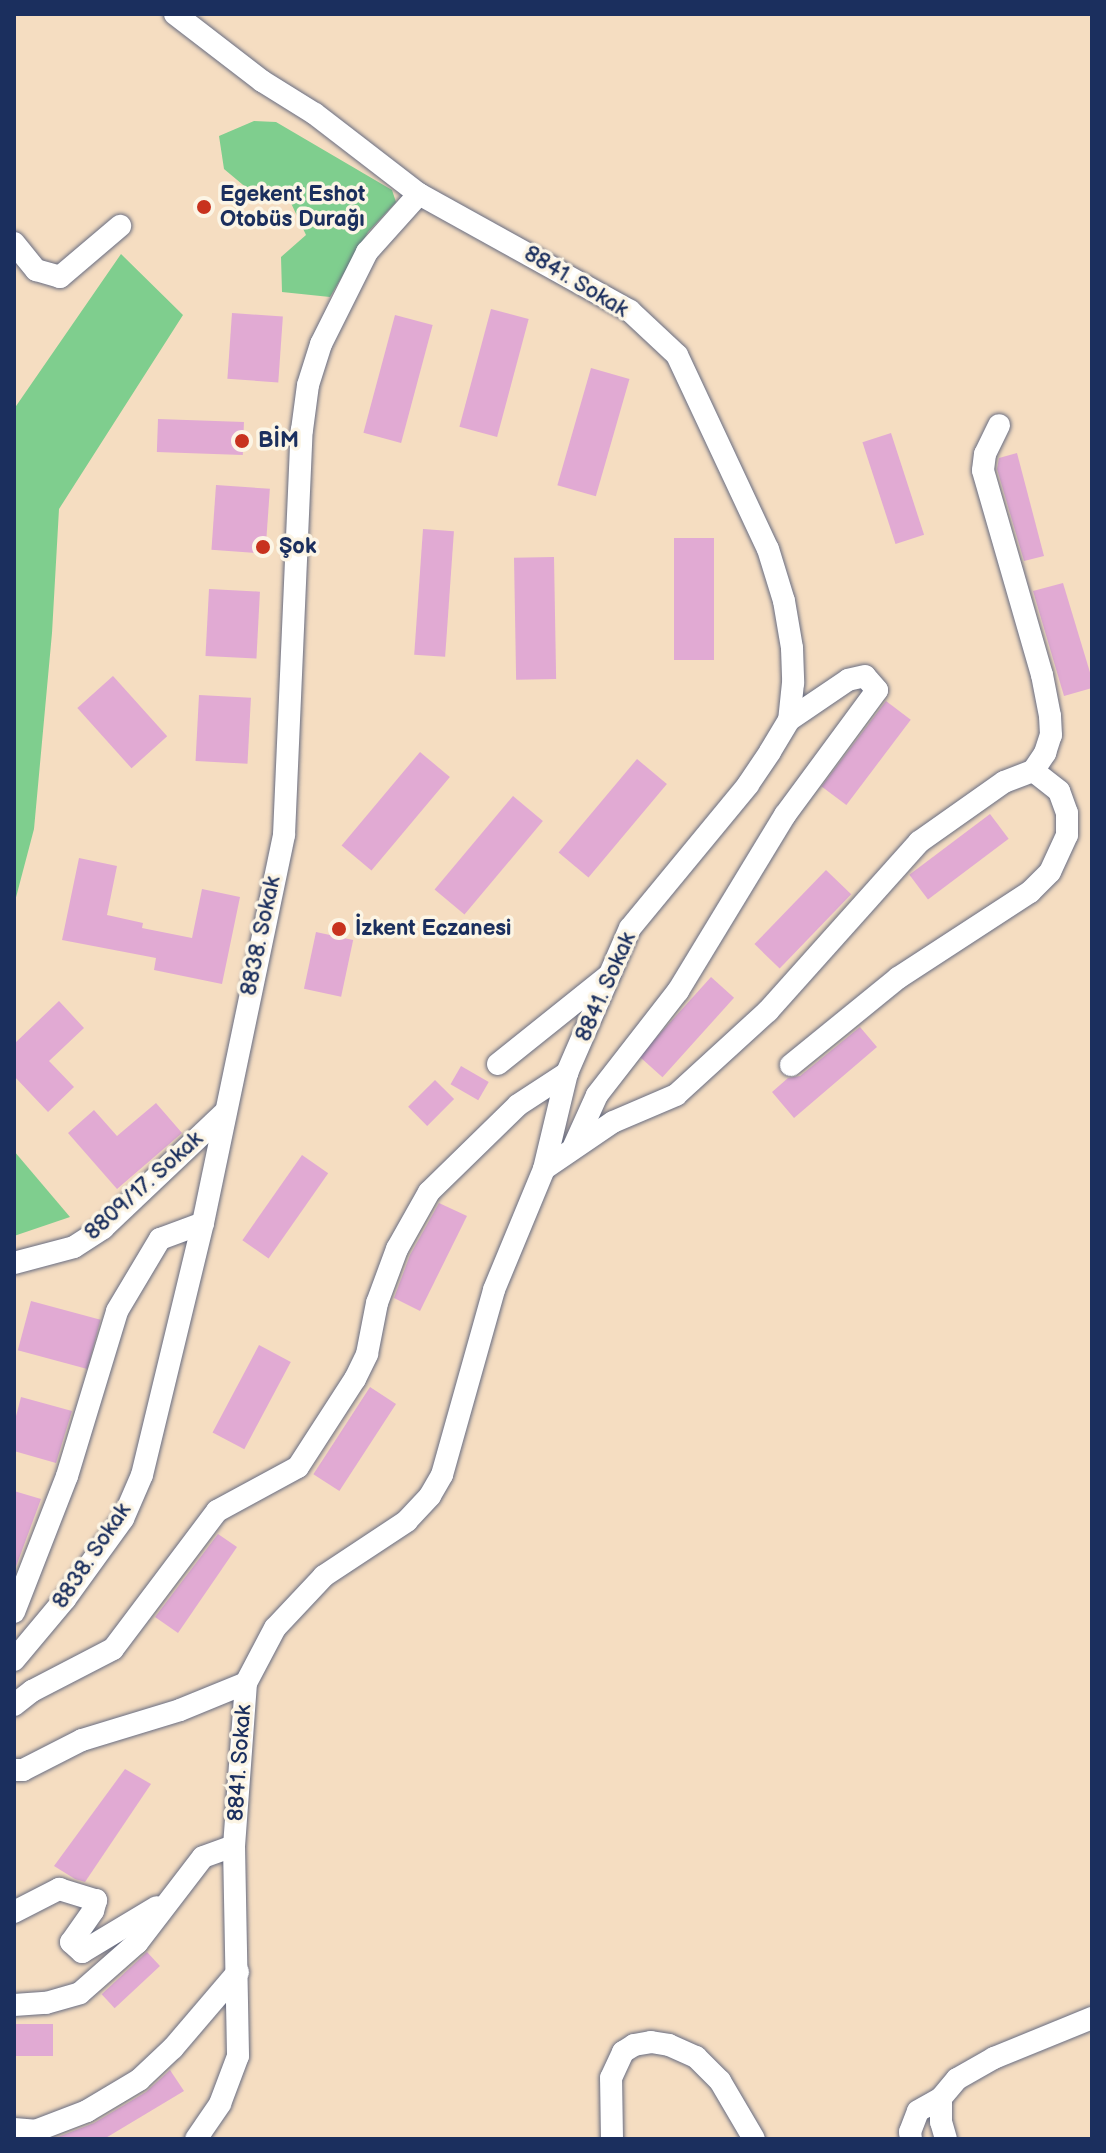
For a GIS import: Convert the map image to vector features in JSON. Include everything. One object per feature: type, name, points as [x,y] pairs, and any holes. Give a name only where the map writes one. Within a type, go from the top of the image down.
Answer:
[{"type":"street","name":"8841. Sokak","points":[[175,14],[262,81],[315,114],[419,194],[630,311],[677,355],[734,469],[768,549],[780,588],[792,648],[789,720],[748,785],[630,928],[567,1073],[544,1169],[494,1290],[442,1475],[430,1496],[407,1521],[324,1576],[275,1628],[246,1683],[234,1846],[238,2056],[220,2104],[196,2139]]},
{"type":"street","name":"8838. Sokak","points":[[14,1660],[65,1599],[123,1519],[142,1475],[203,1223],[223,1114],[284,835],[302,430],[308,385],[321,344],[367,252],[419,194]]},
{"type":"street","points":[[14,243],[36,270],[60,277],[120,226]]},
{"type":"street","points":[[544,1169],[613,1122],[676,1095],[768,1011],[919,842],[1004,782],[1033,771],[1051,735],[1050,716],[1042,675],[983,470],[985,454],[999,425]]},
{"type":"street","points":[[574,1148],[597,1095],[678,991],[785,815],[877,690],[865,676],[848,680],[789,720]]},
{"type":"street","points":[[791,1065],[898,978],[1030,892],[1050,872],[1067,835],[1067,813],[1059,791],[1033,771]]},
{"type":"street","points":[[498,1064],[611,973]]},
{"type":"street","points":[[14,1705],[32,1691],[113,1649],[217,1511],[298,1467],[355,1379],[367,1354],[377,1303],[397,1249],[429,1192],[518,1105],[567,1073]]},
{"type":"street","name":"8809/17. Sokak","points":[[14,1263],[74,1247],[103,1228],[223,1114]]},
{"type":"street","points":[[14,1612],[67,1476],[117,1311],[160,1239],[203,1223]]},
{"type":"street","points":[[14,1770],[23,1770],[82,1740],[180,1710],[246,1683]]},
{"type":"street","points":[[14,2005],[46,2003],[80,1993],[137,1943],[203,1857],[234,1846]]},
{"type":"street","points":[[14,1912],[59,1889],[96,1900],[93,1911],[71,1942],[82,1952],[171,1898]]},
{"type":"street","points":[[14,2129],[35,2131],[87,2111],[139,2080],[173,2048],[238,1972]]},
{"type":"street","points":[[911,2139],[910,2132],[918,2111],[941,2098],[957,2079],[994,2058],[1092,2018]]},
{"type":"street","points":[[613,2139],[611,2078],[623,2052],[634,2045],[651,2042],[669,2045],[696,2057],[720,2081],[749,2135]]},
{"type":"street","points":[[941,2098],[941,2122],[946,2139]]},
{"type":"green space","points":[[254,121],[276,122],[392,190],[396,202],[368,232],[330,297],[282,292],[281,257],[306,235],[290,201],[260,199],[224,169],[219,136]]},
{"type":"green space","points":[[121,254],[183,315],[59,509],[52,633],[34,829],[14,905],[14,409]]},
{"type":"green space","points":[[14,1151],[70,1217],[14,1236]]},
{"type":"building","points":[[491,309],[529,319],[497,437],[459,427]]},
{"type":"building","points":[[232,313],[283,317],[278,382],[227,379]]},
{"type":"building","points":[[395,315],[433,325],[401,443],[363,433]]},
{"type":"building","points":[[591,368],[629,379],[596,496],[557,485]]},
{"type":"building","points":[[158,419],[244,422],[243,455],[157,452]]},
{"type":"building","points":[[891,433],[924,535],[896,544],[862,442]]},
{"type":"building","points":[[1017,453],[1044,556],[1024,561],[997,469],[999,458]]},
{"type":"building","points":[[216,485],[270,489],[265,554],[211,550]]},
{"type":"building","points":[[423,529],[454,531],[445,657],[414,655]]},
{"type":"building","points":[[674,538],[714,538],[714,660],[674,660]]},
{"type":"building","points":[[554,557],[556,679],[516,680],[514,558]]},
{"type":"building","points":[[1063,583],[1092,679],[1092,688],[1064,696],[1033,591]]},
{"type":"building","points":[[209,589],[260,592],[256,659],[205,656]]},
{"type":"building","points":[[113,676],[167,736],[132,768],[77,708]]},
{"type":"building","points":[[199,695],[251,698],[247,764],[196,761]]},
{"type":"building","points":[[886,701],[911,720],[846,805],[822,786]]},
{"type":"building","points":[[420,752],[450,777],[371,871],[342,845]]},
{"type":"building","points":[[637,759],[667,784],[588,878],[559,852]]},
{"type":"building","points":[[513,796],[543,821],[464,915],[435,889]]},
{"type":"building","points":[[990,814],[1009,839],[928,900],[909,875]]},
{"type":"building","points":[[79,858],[117,866],[107,915],[143,923],[142,928],[192,938],[202,889],[240,897],[222,984],[154,970],[156,958],[62,940]]},
{"type":"building","points":[[826,870],[851,894],[780,968],[754,944]]},
{"type":"building","points":[[316,932],[353,940],[341,997],[304,989]]},
{"type":"building","points":[[711,977],[734,998],[662,1077],[639,1057]]},
{"type":"building","points":[[59,1001],[84,1028],[49,1061],[74,1087],[48,1112],[14,1076],[14,1044]]},
{"type":"building","points":[[860,1027],[877,1047],[794,1118],[772,1092],[788,1078],[800,1076]]},
{"type":"building","points":[[461,1066],[489,1082],[478,1100],[450,1084]]},
{"type":"building","points":[[435,1080],[454,1099],[427,1126],[408,1107]]},
{"type":"building","points":[[156,1103],[182,1133],[117,1189],[68,1133],[94,1110],[117,1136]]},
{"type":"building","points":[[302,1155],[328,1173],[269,1259],[242,1240]]},
{"type":"building","points":[[439,1203],[467,1216],[420,1311],[394,1298],[410,1255]]},
{"type":"building","points":[[31,1301],[101,1320],[87,1369],[18,1350]]},
{"type":"building","points":[[259,1345],[291,1362],[244,1449],[213,1432]]},
{"type":"building","points":[[370,1387],[396,1404],[339,1491],[313,1474]]},
{"type":"building","points":[[21,1397],[72,1411],[56,1463],[14,1451],[14,1424]]},
{"type":"building","points":[[14,1491],[41,1499],[14,1572]]},
{"type":"building","points":[[218,1534],[237,1547],[178,1633],[155,1617]]},
{"type":"building","points":[[125,1769],[151,1784],[85,1882],[75,1879],[54,1866]]},
{"type":"building","points":[[147,1952],[160,1966],[115,2008],[102,1994]]},
{"type":"building","points":[[14,2024],[53,2024],[53,2056],[14,2056]]},
{"type":"building","points":[[170,2070],[184,2091],[104,2139],[53,2139],[94,2123],[146,2092]]},
{"type":"place","name":"Egekent Eshot Otobüs Durağı","points":[[204,207]]},
{"type":"place","name":"BİM","points":[[242,441]]},
{"type":"place","name":"Şok","points":[[263,547]]},
{"type":"place","name":"İzkent Eczanesi","points":[[339,929]]}]
